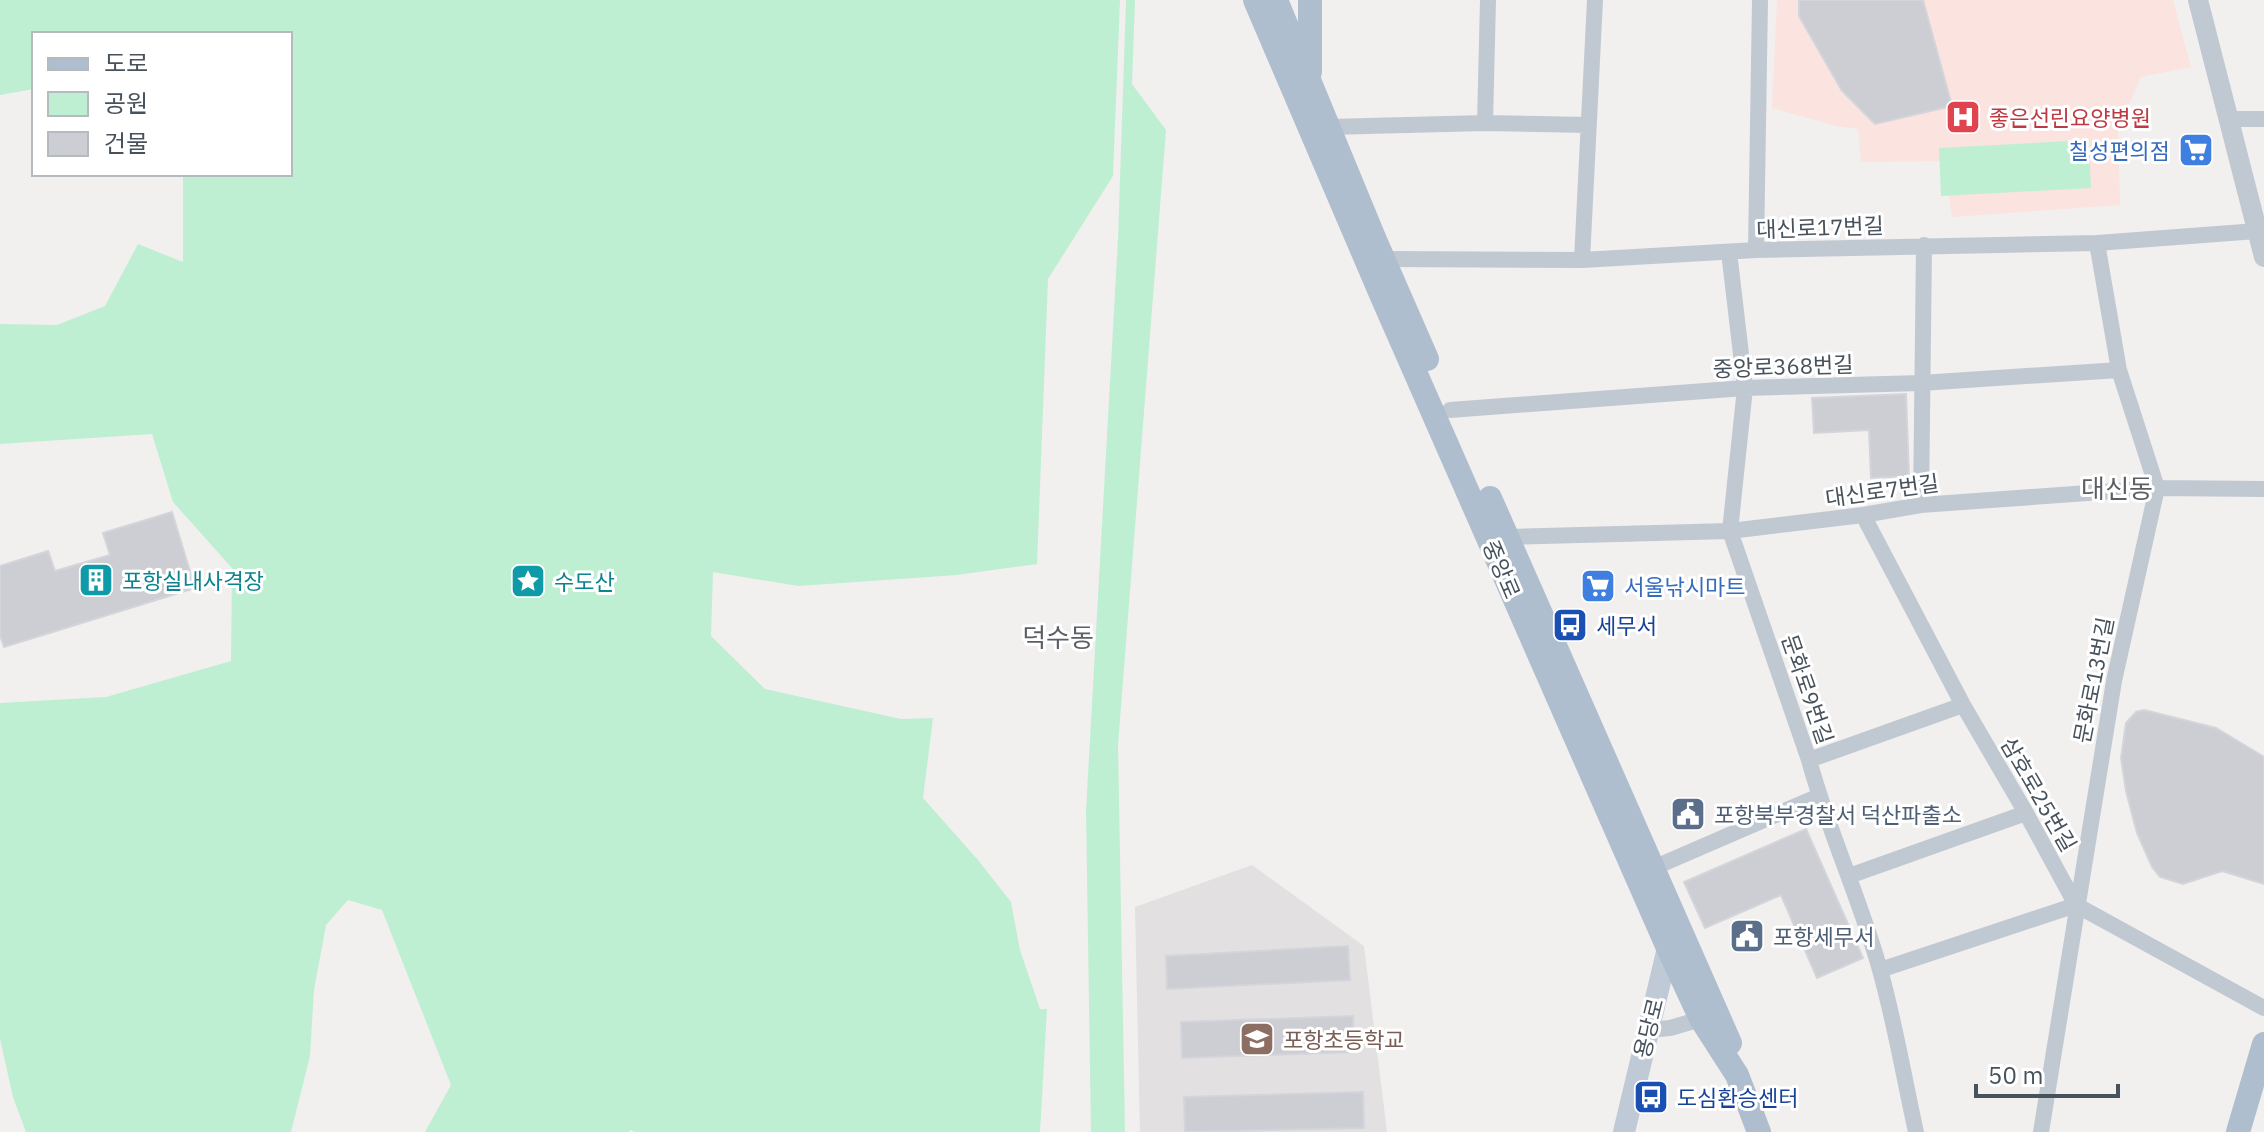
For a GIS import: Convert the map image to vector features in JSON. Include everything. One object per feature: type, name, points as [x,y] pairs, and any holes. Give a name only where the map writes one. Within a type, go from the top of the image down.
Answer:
[{"type":"main road","points":[[1310,0],[1310,82]]},
{"type":"main road","name":"중앙로","points":[[1265,4],[1310,82],[1384,259],[1653,868],[1701,1019],[1737,1075],[1759,1132]]},
{"type":"main road","name":"중앙로","points":[[1265,4],[1389,313],[1675,938],[1769,1132]]},
{"type":"main road","name":"용당로","points":[[1624,1132],[1648,1030],[1675,938]]},
{"type":"main road","points":[[2238,1132],[2264,1044]]},
{"type":"street","points":[[1485,123],[1488,0]]},
{"type":"street","points":[[1582,260],[1595,0]]},
{"type":"street","points":[[1756,250],[1760,0]]},
{"type":"street","points":[[2198,0],[2264,257]]},
{"type":"street","points":[[2229,119],[2264,119]]},
{"type":"street","points":[[1329,127],[1485,123],[1589,125]]},
{"type":"street","name":"대신로17번길","points":[[1384,259],[1582,260],[1756,250],[2097,243],[2257,231]]},
{"type":"street","points":[[2097,243],[2119,370],[2157,488]]},
{"type":"street","points":[[1921,505],[1924,245]]},
{"type":"street","name":"문화로9번길","points":[[1729,252],[1745,388],[1730,531],[1880,970],[1916,1132]]},
{"type":"street","name":"중앙로368번길","points":[[1450,410],[1745,388],[1921,383],[2119,370]]},
{"type":"street","name":"대신로7번길","points":[[1507,537],[1730,531],[1921,505],[2157,488],[2264,489]]},
{"type":"street","name":"문화로13번길","points":[[2041,1132],[2114,681],[2157,488]]},
{"type":"street","name":"삼호로25번길","points":[[1863,515],[1963,705],[2076,905]]},
{"type":"street","points":[[1809,760],[1963,705]]},
{"type":"street","points":[[1653,868],[1819,796]]},
{"type":"street","points":[[1849,876],[2026,813]]},
{"type":"street","points":[[1880,970],[2076,905],[2264,1008]]},
{"type":"street","points":[[1648,1030],[1670,1028],[1701,1019]]},
{"type":"shaded area","name":"좋은선린요양병원","points":[[1777,0],[2173,0],[2191,67],[2141,77],[2118,130],[2120,205],[1952,217],[1944,161],[1861,162],[1858,129],[1772,108]]},
{"type":"shaded area","name":"포항초등학교","points":[[1252,865],[1364,946],[1387,1132],[1140,1132],[1135,907]]},
{"type":"green space","points":[[0,0],[1120,0],[1113,176],[1048,279],[1037,564],[957,575],[798,586],[713,572],[711,636],[765,689],[901,719],[933,718],[923,798],[1011,902],[1020,950],[1040,1009],[1047,1009],[1040,1132],[425,1132],[451,1085],[382,910],[348,900],[326,925],[314,990],[310,1056],[291,1132],[26,1132],[13,1097],[0,1039],[0,703],[106,697],[231,661],[232,568],[173,502],[152,434],[0,444],[0,324],[57,325],[105,306],[138,244],[183,262],[183,176],[292,176],[292,32],[32,32],[32,89],[0,95]]},
{"type":"green space","points":[[1126,0],[1135,0],[1132,84],[1166,130],[1118,745],[1125,1132],[1091,1132],[1086,811],[1118,239]]},
{"type":"green space","points":[[2089,140],[2091,188],[1941,196],[1939,148]]},
{"type":"building","points":[[1799,0],[1923,0],[1952,106],[1875,124],[1842,91],[1799,16]]},
{"type":"building","points":[[1906,394],[1909,476],[1871,478],[1869,430],[1814,433],[1812,398]]},
{"type":"building","name":"포항실내사격장","points":[[172,512],[195,588],[4,647],[0,635],[0,566],[48,551],[55,571],[110,555],[103,533]]},
{"type":"building","points":[[2144,710],[2216,728],[2264,757],[2264,884],[2222,871],[2183,884],[2160,877],[2152,867],[2137,833],[2121,758],[2126,723],[2136,712]]},
{"type":"building","name":"포항세무서","points":[[1806,829],[1863,958],[1817,978],[1781,895],[1705,928],[1684,882]]},
{"type":"building","points":[[1348,946],[1350,980],[1167,989],[1166,956]]},
{"type":"building","points":[[1353,1016],[1354,1052],[1182,1058],[1181,1022]]},
{"type":"building","points":[[1363,1092],[1364,1128],[1185,1132],[1184,1097]]},
{"type":"place","name":"좋은선린요양병원","points":[[1963,117]]},
{"type":"place","name":"칠성편의점","points":[[2196,150]]},
{"type":"place","name":"포항실내사격장","points":[[96,580]]},
{"type":"place","name":"수도산","points":[[528,581]]},
{"type":"place","name":"서울낚시마트","points":[[1598,586]]},
{"type":"place","name":"세무서","points":[[1570,625]]},
{"type":"place","name":"포항북부경찰서 덕산파출소","points":[[1688,814]]},
{"type":"place","name":"포항세무서","points":[[1747,936]]},
{"type":"place","name":"포항초등학교","points":[[1257,1039]]},
{"type":"place","name":"도심환승센터","points":[[1651,1097]]},
{"type":"district","name":"대신동","points":[[2117,488]]},
{"type":"district","name":"덕수동","points":[[1058,637]]}]
